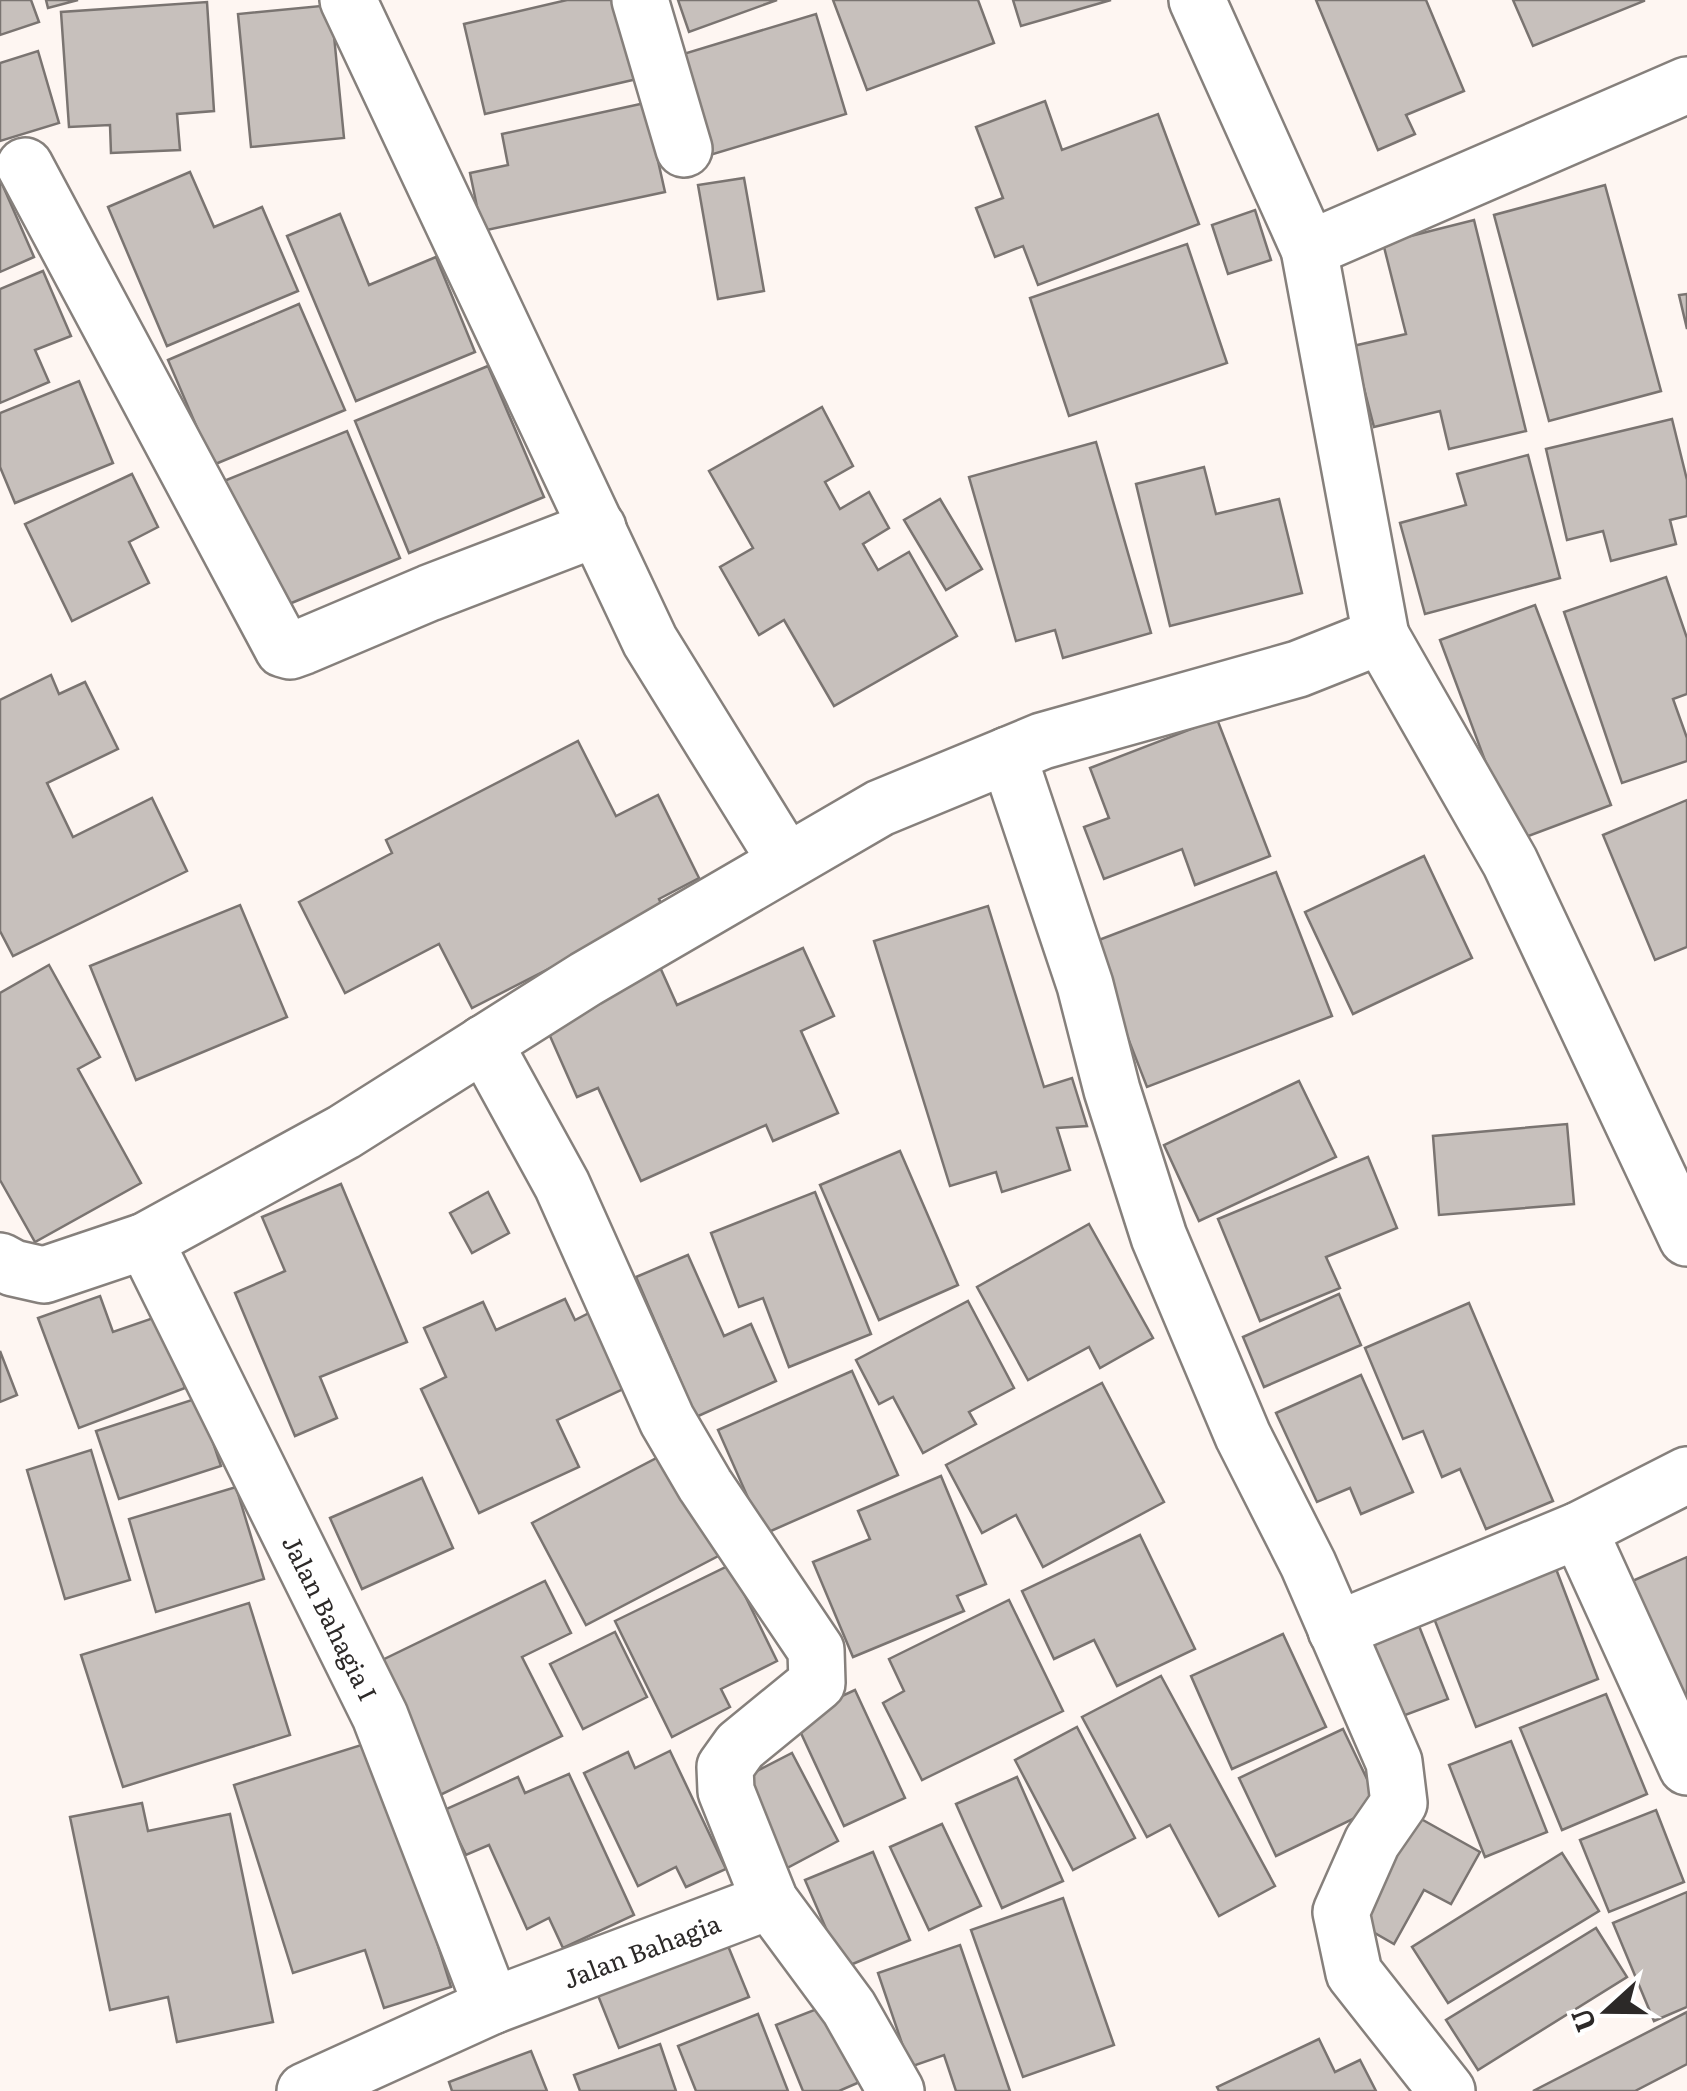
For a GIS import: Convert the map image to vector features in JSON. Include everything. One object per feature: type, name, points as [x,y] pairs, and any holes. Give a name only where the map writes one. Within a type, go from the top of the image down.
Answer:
[{"type":"street","points":[[348,0],[650,642],[786,860]]},
{"type":"street","points":[[640,0],[684,150]]},
{"type":"street","points":[[1198,0],[1309,249],[1381,636],[1510,862],[1687,1238]]},
{"type":"street","points":[[1309,249],[1687,86]]},
{"type":"street","points":[[25,166],[282,649],[304,646],[598,528]]},
{"type":"street","points":[[0,1261],[44,1276],[145,1241],[344,1132],[786,860],[880,808],[1042,740],[1298,668],[1381,636]]},
{"type":"street","points":[[1008,755],[1085,984],[1112,1090],[1159,1237],[1243,1436],[1308,1564],[1394,1762],[1399,1802],[1372,1842],[1341,1912],[1354,1972],[1447,2091]]},
{"type":"street","points":[[484,1043],[562,1185],[667,1420],[705,1485],[816,1650],[817,1683],[740,1746],[725,1768],[726,1791],[770,1900],[850,2008],[896,2091]]},
{"type":"street","name":"Jalan Bahagia I","points":[[145,1241],[380,1716],[492,2006]]},
{"type":"street","points":[[1336,1630],[1579,1530],[1687,1475]]},
{"type":"street","points":[[1579,1530],[1687,1766]]},
{"type":"street","name":"Jalan Bahagia","points":[[305,2091],[492,2006],[770,1900]]},
{"type":"building","points":[[0,0],[31,0],[39,22],[0,35]]},
{"type":"building","points":[[46,0],[78,0],[48,8]]},
{"type":"building","points":[[567,0],[632,0],[650,76],[485,114],[464,24]]},
{"type":"building","points":[[678,0],[777,0],[689,32]]},
{"type":"building","points":[[833,0],[978,0],[994,43],[867,90]]},
{"type":"building","points":[[1013,0],[1111,0],[1021,26]]},
{"type":"building","points":[[1316,0],[1426,0],[1464,91],[1406,115],[1415,134],[1378,150]]},
{"type":"building","points":[[1513,0],[1644,0],[1644,1],[1533,46]]},
{"type":"building","points":[[207,2],[214,111],[177,114],[180,150],[111,153],[110,125],[69,127],[61,12]]},
{"type":"building","points":[[331,5],[344,138],[251,147],[238,14]]},
{"type":"building","points":[[816,14],[846,114],[710,155],[680,55]]},
{"type":"building","points":[[38,51],[59,123],[0,141],[0,63]]},
{"type":"building","points":[[1045,101],[1062,150],[1158,114],[1199,224],[1038,285],[1023,246],[995,257],[976,208],[1003,198],[976,127]]},
{"type":"building","points":[[645,103],[665,192],[482,231],[470,173],[508,165],[502,134]]},
{"type":"building","points":[[190,172],[214,227],[262,207],[298,291],[167,346],[108,207]]},
{"type":"building","points":[[744,178],[764,291],[718,299],[698,185]]},
{"type":"building","points":[[0,179],[34,257],[0,272]]},
{"type":"building","points":[[1605,185],[1661,391],[1549,421],[1494,215]]},
{"type":"building","points":[[1255,210],[1271,260],[1228,274],[1212,225]]},
{"type":"building","points":[[340,214],[369,285],[436,257],[475,352],[356,401],[287,236]]},
{"type":"building","points":[[1474,220],[1526,431],[1449,449],[1440,411],[1374,427],[1353,346],[1406,334],[1383,243]]},
{"type":"building","points":[[1187,244],[1227,363],[1069,416],[1030,298]]},
{"type":"building","points":[[43,271],[71,336],[35,350],[49,382],[0,403],[0,289]]},
{"type":"building","points":[[1687,294],[1687,329],[1679,295]]},
{"type":"building","points":[[299,304],[345,410],[213,465],[168,360]]},
{"type":"building","points":[[488,366],[544,497],[409,553],[355,421]]},
{"type":"building","points":[[79,381],[113,463],[15,503],[0,467],[0,413]]},
{"type":"building","points":[[822,407],[853,466],[825,482],[840,509],[869,492],[889,528],[863,544],[878,570],[909,552],[957,636],[834,706],[784,620],[759,635],[720,567],[753,548],[709,471]]},
{"type":"building","points":[[1672,419],[1687,480],[1687,516],[1670,520],[1676,544],[1611,561],[1603,531],[1567,540],[1546,449]]},
{"type":"building","points":[[347,431],[400,558],[277,609],[224,481]]},
{"type":"building","points":[[1096,442],[1151,633],[1063,658],[1055,630],[1016,641],[969,477]]},
{"type":"building","points":[[1528,455],[1560,578],[1425,614],[1400,523],[1466,505],[1457,474]]},
{"type":"building","points":[[1204,467],[1216,514],[1279,499],[1302,593],[1170,626],[1136,484]]},
{"type":"building","points":[[132,474],[158,527],[129,542],[149,583],[72,621],[25,524]]},
{"type":"building","points":[[940,499],[982,569],[946,590],[904,520]]},
{"type":"building","points":[[1666,577],[1687,638],[1687,694],[1673,699],[1687,738],[1687,761],[1622,783],[1564,612]]},
{"type":"building","points":[[1535,605],[1611,805],[1515,841],[1440,640]]},
{"type":"building","points":[[51,675],[59,694],[85,682],[118,749],[47,783],[73,837],[152,798],[187,871],[13,956],[0,931],[0,700]]},
{"type":"building","points":[[1217,719],[1270,856],[1195,885],[1182,849],[1104,879],[1084,827],[1109,818],[1090,768]]},
{"type":"building","points":[[578,741],[616,816],[658,795],[699,878],[659,899],[664,910],[472,1008],[439,944],[345,993],[299,902],[392,853],[386,840]]},
{"type":"building","points":[[1687,800],[1687,947],[1655,960],[1603,835]]},
{"type":"building","points":[[1424,856],[1472,958],[1353,1014],[1305,912]]},
{"type":"building","points":[[1276,872],[1332,1016],[1147,1087],[1091,943]]},
{"type":"building","points":[[240,905],[287,1017],[136,1080],[90,966]]},
{"type":"building","points":[[988,906],[1044,1087],[1072,1078],[1087,1126],[1057,1128],[1070,1170],[1002,1192],[996,1172],[950,1186],[874,941]]},
{"type":"building","points":[[803,948],[834,1016],[801,1031],[838,1113],[773,1141],[766,1125],[641,1181],[598,1088],[577,1097],[542,1018],[659,965],[677,1005]]},
{"type":"building","points":[[49,965],[100,1057],[78,1069],[141,1183],[35,1242],[0,1180],[0,993]]},
{"type":"building","points":[[1299,1081],[1336,1157],[1199,1221],[1164,1145]]},
{"type":"building","points":[[1567,1124],[1574,1204],[1439,1215],[1433,1136]]},
{"type":"building","points":[[900,1151],[958,1285],[879,1320],[820,1185]]},
{"type":"building","points":[[1368,1157],[1397,1228],[1326,1257],[1340,1288],[1260,1321],[1218,1219]]},
{"type":"building","points":[[341,1184],[407,1342],[320,1377],[337,1418],[295,1436],[235,1293],[285,1271],[262,1217]]},
{"type":"building","points":[[488,1192],[509,1233],[472,1253],[450,1213]]},
{"type":"building","points":[[815,1192],[871,1334],[789,1367],[763,1298],[739,1307],[711,1233]]},
{"type":"building","points":[[1089,1224],[1153,1338],[1100,1368],[1089,1347],[1028,1380],[977,1287]]},
{"type":"building","points":[[688,1255],[724,1336],[751,1324],[776,1381],[696,1417],[636,1277]]},
{"type":"building","points":[[1339,1294],[1361,1345],[1264,1387],[1243,1337]]},
{"type":"building","points":[[100,1296],[113,1332],[159,1316],[185,1388],[79,1428],[38,1318]]},
{"type":"building","points":[[565,1299],[575,1320],[597,1309],[632,1385],[557,1420],[579,1467],[479,1513],[421,1389],[446,1377],[424,1328],[483,1302],[496,1330]]},
{"type":"building","points":[[968,1301],[1014,1388],[969,1412],[976,1424],[923,1453],[893,1397],[879,1404],[856,1360]]},
{"type":"building","points":[[1469,1303],[1553,1501],[1486,1529],[1460,1469],[1442,1477],[1423,1431],[1403,1439],[1365,1348]]},
{"type":"building","points":[[0,1351],[17,1395],[0,1402]]},
{"type":"building","points":[[852,1371],[898,1475],[764,1534],[718,1430]]},
{"type":"building","points":[[1361,1375],[1413,1492],[1361,1514],[1350,1488],[1317,1502],[1276,1413]]},
{"type":"building","points":[[1102,1383],[1164,1502],[1043,1567],[1016,1515],[982,1533],[946,1465]]},
{"type":"building","points":[[198,1398],[221,1466],[119,1499],[96,1431]]},
{"type":"building","points":[[91,1450],[130,1580],[65,1599],[27,1470]]},
{"type":"building","points":[[670,1451],[724,1553],[586,1625],[532,1523]]},
{"type":"building","points":[[941,1476],[986,1584],[957,1596],[964,1611],[853,1657],[813,1562],[870,1539],[858,1511]]},
{"type":"building","points":[[422,1478],[453,1548],[362,1589],[330,1518]]},
{"type":"building","points":[[236,1487],[264,1579],[156,1612],[129,1519]]},
{"type":"building","points":[[1140,1535],[1195,1649],[1117,1686],[1094,1640],[1054,1659],[1022,1591]]},
{"type":"building","points":[[1687,1557],[1687,1697],[1672,1704],[1621,1586]]},
{"type":"building","points":[[1553,1561],[1598,1679],[1476,1727],[1430,1608]]},
{"type":"building","points":[[730,1565],[777,1661],[721,1689],[730,1707],[672,1737],[615,1621]]},
{"type":"building","points":[[545,1581],[571,1633],[522,1657],[562,1736],[438,1796],[374,1664]]},
{"type":"building","points":[[1009,1600],[1063,1711],[922,1780],[883,1703],[904,1691],[889,1659]]},
{"type":"building","points":[[249,1603],[290,1735],[123,1787],[81,1655]]},
{"type":"building","points":[[1419,1626],[1448,1699],[1392,1720],[1364,1649]]},
{"type":"building","points":[[615,1632],[647,1697],[583,1729],[550,1664]]},
{"type":"building","points":[[1283,1634],[1326,1727],[1232,1769],[1191,1676]]},
{"type":"building","points":[[1161,1676],[1275,1886],[1219,1916],[1170,1825],[1147,1837],[1082,1717]]},
{"type":"building","points":[[855,1690],[905,1798],[844,1826],[794,1718]]},
{"type":"building","points":[[1606,1694],[1647,1794],[1562,1830],[1520,1728]]},
{"type":"building","points":[[1077,1727],[1135,1838],[1073,1870],[1015,1760]]},
{"type":"building","points":[[1343,1729],[1380,1806],[1276,1856],[1239,1778]]},
{"type":"building","points":[[374,1741],[451,1987],[384,2008],[365,1950],[293,1973],[234,1785]]},
{"type":"building","points":[[1511,1741],[1547,1832],[1485,1857],[1449,1765]]},
{"type":"building","points":[[670,1751],[726,1869],[686,1887],[676,1867],[638,1886],[584,1773],[628,1752],[635,1768]]},
{"type":"building","points":[[792,1753],[838,1841],[787,1868],[741,1779]]},
{"type":"building","points":[[569,1774],[634,1915],[563,1948],[549,1918],[527,1929],[489,1845],[466,1855],[444,1810],[518,1777],[525,1793]]},
{"type":"building","points":[[1017,1777],[1063,1881],[1002,1908],[956,1804]]},
{"type":"building","points":[[142,1803],[148,1831],[230,1814],[273,2022],[177,2042],[168,1997],[110,2010],[70,1817]]},
{"type":"building","points":[[1656,1810],[1684,1882],[1609,1912],[1580,1840]]},
{"type":"building","points":[[1414,1815],[1480,1852],[1451,1904],[1424,1890],[1394,1944],[1354,1921]]},
{"type":"building","points":[[942,1824],[981,1906],[929,1930],[890,1847]]},
{"type":"building","points":[[873,1852],[910,1940],[843,1968],[805,1880]]},
{"type":"building","points":[[1562,1853],[1599,1911],[1448,2003],[1412,1947]]},
{"type":"building","points":[[1687,1892],[1687,2007],[1654,2021],[1613,1923]]},
{"type":"building","points":[[1063,1898],[1114,2045],[1023,2077],[971,1930]]},
{"type":"building","points":[[1596,1928],[1627,1977],[1478,2070],[1446,2020]]},
{"type":"building","points":[[726,1941],[749,1997],[619,2048],[597,1993]]},
{"type":"building","points":[[960,1945],[1010,2091],[956,2091],[944,2055],[910,2067],[878,1973]]},
{"type":"building","points":[[832,2003],[862,2081],[839,2091],[803,2091],[776,2025]]},
{"type":"building","points":[[1687,2012],[1687,2064],[1635,2091],[1533,2091]]},
{"type":"building","points":[[758,2014],[788,2091],[696,2091],[678,2046]]},
{"type":"building","points":[[1319,2039],[1335,2072],[1360,2060],[1376,2091],[1219,2091],[1217,2087]]},
{"type":"building","points":[[660,2044],[676,2091],[580,2091],[574,2075]]},
{"type":"building","points":[[531,2051],[547,2091],[452,2091],[449,2082]]}]
